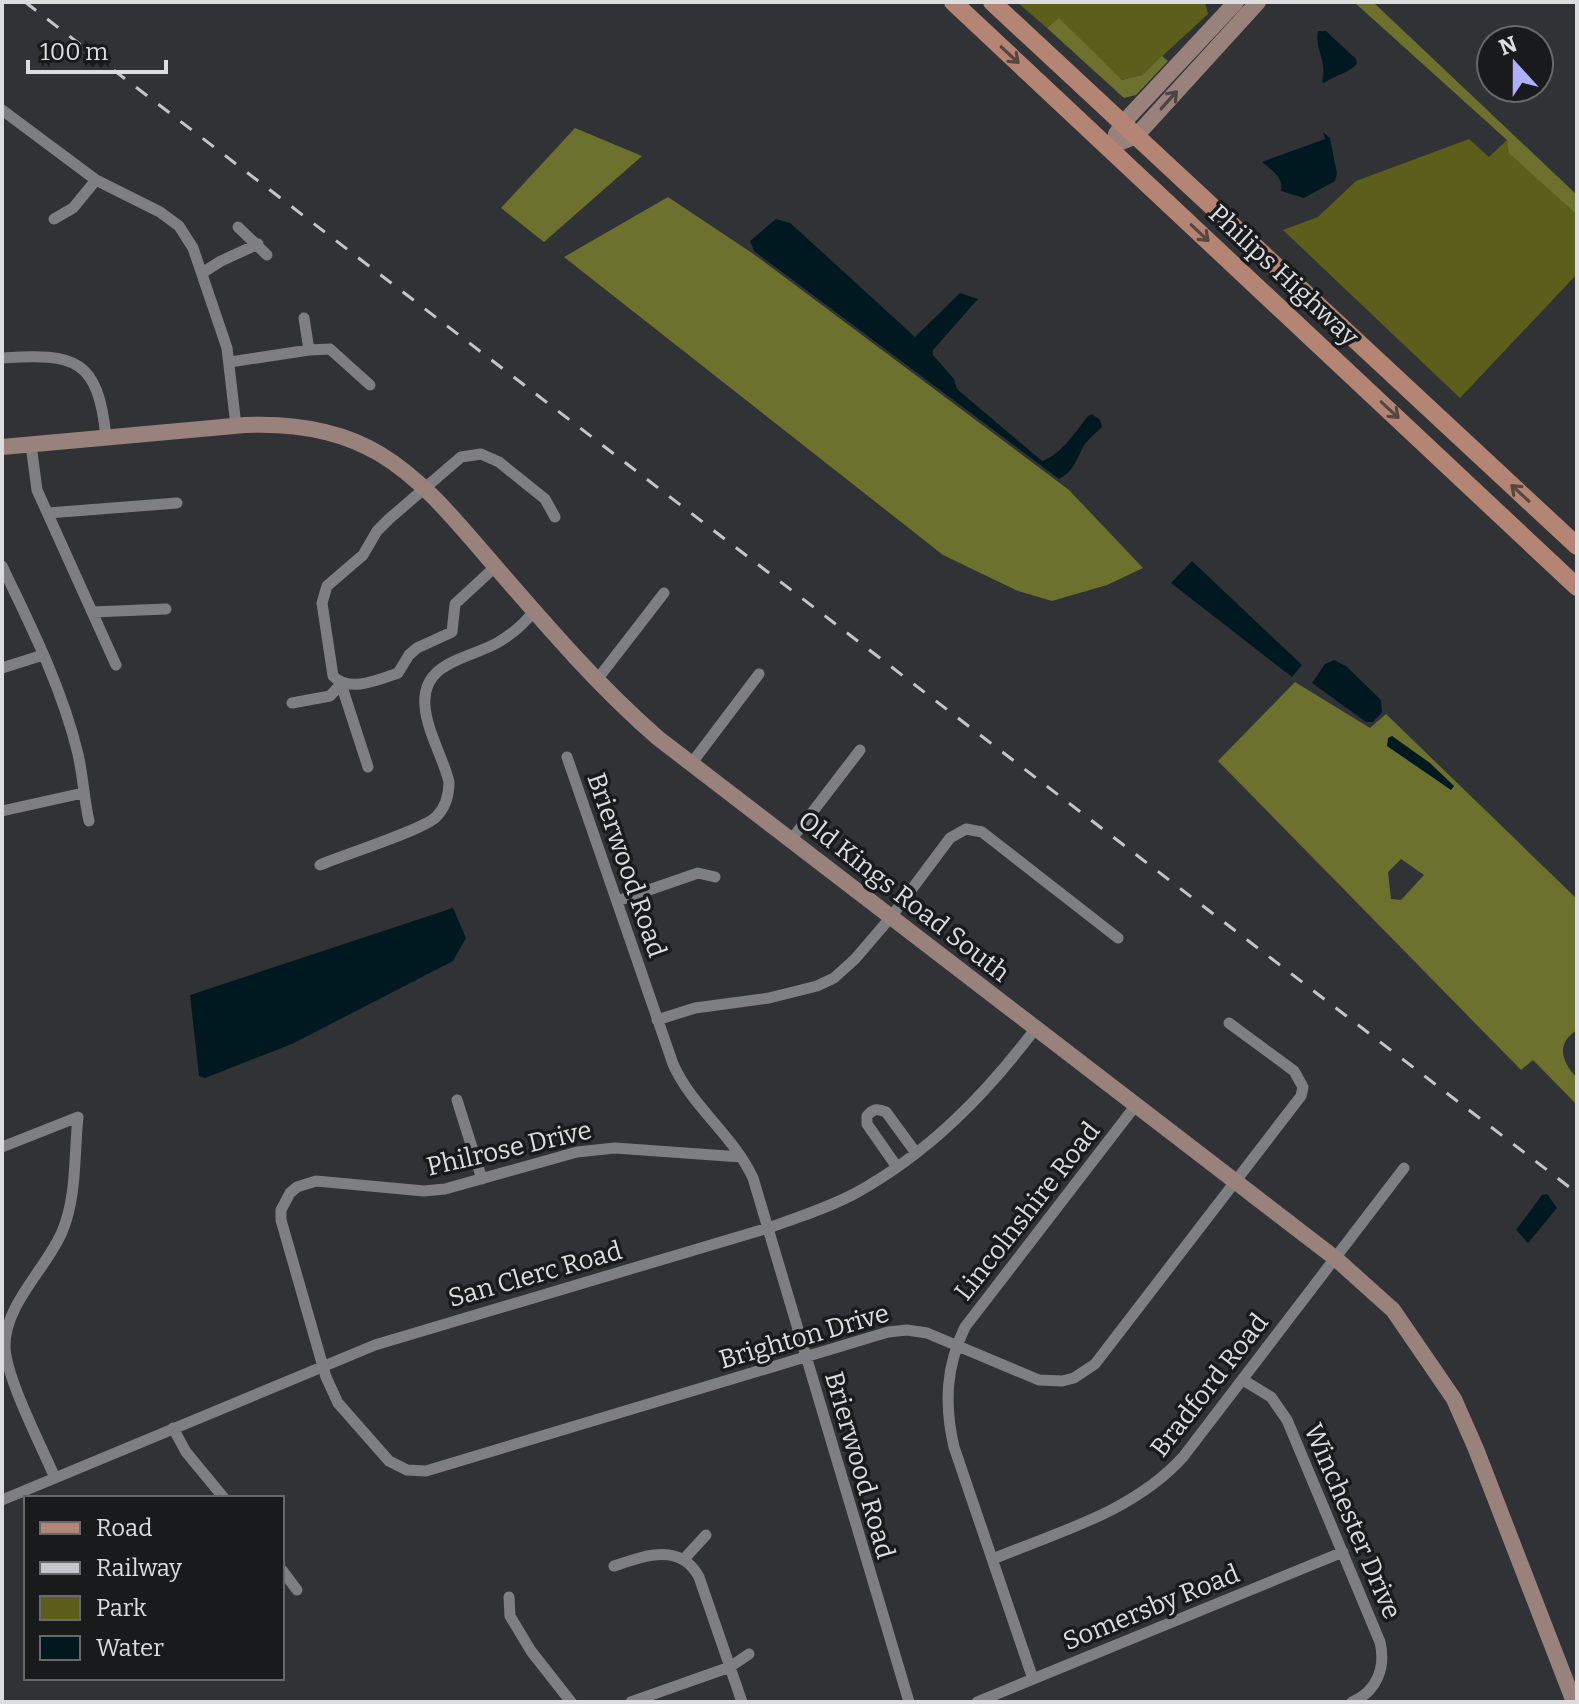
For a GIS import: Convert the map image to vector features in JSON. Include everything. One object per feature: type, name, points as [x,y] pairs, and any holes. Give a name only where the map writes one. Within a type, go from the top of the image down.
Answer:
[{"type":"main road","name":"Philips Highway","points":[[953,2],[1577,587]]},
{"type":"main road","name":"Philips Highway","points":[[992,2],[1577,546]]},
{"type":"main road","points":[[1238,268],[1256,248]]},
{"type":"main road","points":[[1421,439],[1453,431]]},
{"type":"street","points":[[1129,130],[1236,2]]},
{"type":"street","points":[[1109,147],[1258,2]]},
{"type":"street","points":[[2,110],[96,180],[160,212],[179,226],[193,248],[230,362],[236,426]]},
{"type":"street","points":[[54,219],[73,208],[96,180]]},
{"type":"street","points":[[238,227],[267,255]]},
{"type":"street","points":[[202,273],[258,244]]},
{"type":"street","points":[[304,318],[309,350]]},
{"type":"street","points":[[230,362],[330,349],[370,385]]},
{"type":"street","points":[[2,358],[57,357],[84,371],[99,394],[106,437]]},
{"type":"street","name":"Old Kings Road South","points":[[2,447],[236,426],[279,425],[326,431],[380,454],[424,488],[623,708],[691,764],[1335,1258],[1393,1310],[1448,1387],[1476,1449],[1574,1702]]},
{"type":"street","points":[[31,445],[37,490],[116,665]]},
{"type":"street","points":[[368,767],[341,684],[333,676],[322,603],[327,586],[359,560],[382,525],[461,457],[481,454],[499,462],[545,499],[555,517]]},
{"type":"street","points":[[48,513],[177,503]]},
{"type":"street","points":[[2,566],[43,655],[77,752],[89,821]]},
{"type":"street","points":[[341,684],[350,686],[398,673],[417,648],[448,636],[454,626],[455,604],[495,567]]},
{"type":"street","points":[[596,681],[664,593]]},
{"type":"street","points":[[93,612],[166,609]]},
{"type":"street","points":[[320,865],[435,819],[446,803],[449,782],[426,715],[425,699],[430,679],[443,666],[507,637],[534,611]]},
{"type":"street","points":[[2,668],[43,655]]},
{"type":"street","points":[[691,764],[759,674]]},
{"type":"street","points":[[292,703],[330,696],[341,684]]},
{"type":"street","points":[[791,840],[860,750]]},
{"type":"street","name":"Brierwood Road","points":[[567,757],[680,1080],[741,1157],[753,1178],[909,1702]]},
{"type":"street","points":[[2,811],[83,793]]},
{"type":"street","points":[[657,1020],[695,1008],[769,998],[817,986],[834,978],[891,917],[950,838],[966,829],[982,832],[1118,938]]},
{"type":"street","points":[[617,901],[698,873],[715,877]]},
{"type":"street","name":"Brighton Drive","points":[[290,1193],[281,1210],[281,1220],[323,1364],[338,1403],[389,1461],[407,1470],[426,1471],[456,1464],[805,1355],[874,1335],[907,1330],[927,1333],[1039,1380],[1062,1381],[1085,1372],[1095,1364],[1301,1096],[1303,1087],[1294,1071],[1229,1023]]},
{"type":"street","name":"San Clerc Road","points":[[2,1500],[323,1364],[375,1345],[768,1228],[851,1195],[897,1167],[953,1125],[983,1095],[1036,1028]]},
{"type":"street","points":[[457,1100],[482,1179]]},
{"type":"street","name":"Lincolnshire Road","points":[[956,1345],[965,1327],[1136,1105]]},
{"type":"street","points":[[897,1167],[867,1124],[867,1116],[872,1110],[886,1112],[916,1153]]},
{"type":"street","points":[[2,1147],[78,1117],[66,1221],[58,1240],[6,1318],[8,1365],[55,1478]]},
{"type":"street","name":"Philrose Drive","points":[[290,1193],[316,1181],[424,1191],[445,1189],[597,1149],[741,1157]]},
{"type":"street","name":"Bradford Road","points":[[993,1559],[1122,1506],[1160,1481],[1183,1457],[1404,1168]]},
{"type":"street","points":[[956,1345],[947,1400],[950,1429],[1033,1679]]},
{"type":"street","name":"Winchester Drive","points":[[1243,1380],[1271,1397],[1287,1420],[1383,1655],[1382,1669],[1376,1683],[1352,1702]]},
{"type":"street","points":[[173,1428],[186,1452],[222,1496]]},
{"type":"street","points":[[684,1559],[706,1535]]},
{"type":"street","name":"Somersby Road","points":[[977,1702],[1343,1552]]},
{"type":"street","points":[[614,1566],[657,1553],[684,1559],[699,1577],[742,1702]]},
{"type":"street","points":[[284,1573],[297,1590]]},
{"type":"street","points":[[509,1597],[510,1616],[531,1651],[571,1702]]},
{"type":"street","points":[[631,1702],[730,1667],[749,1654]]},
{"type":"green space","points":[[1017,2],[1205,2],[1208,14],[1142,75],[1122,80],[1059,19],[1047,28]]},
{"type":"green space","points":[[1354,2],[1373,2],[1475,98],[1475,104],[1481,104],[1577,195],[1577,215],[1509,153],[1507,140]]},
{"type":"green space","points":[[1059,18],[1122,80],[1142,75],[1162,56],[1168,61],[1136,95],[1124,98],[1047,28]]},
{"type":"green space","points":[[575,128],[642,156],[544,242],[501,208]]},
{"type":"green space","points":[[1469,139],[1489,157],[1507,140],[1510,153],[1577,215],[1577,274],[1460,398],[1283,230],[1318,217],[1356,181]]},
{"type":"green space","points":[[668,197],[755,255],[1069,490],[1143,568],[1107,585],[1052,601],[1018,591],[943,555],[564,257]]},
{"type":"green space","points":[[1295,682],[1370,728],[1386,714],[1577,899],[1577,1030],[1566,1041],[1563,1053],[1577,1078],[1577,1105],[1533,1060],[1521,1070],[1218,761]],"holes":[[[1401,859],[1424,875],[1401,900],[1391,899],[1388,872]]]},
{"type":"water","points":[[1318,31],[1326,31],[1356,59],[1357,64],[1324,83],[1322,81]]},
{"type":"water","points":[[1323,132],[1330,138],[1337,174],[1335,181],[1304,198],[1281,191],[1279,178],[1262,162],[1325,139]]},
{"type":"water","points":[[776,219],[790,223],[915,337],[960,293],[978,299],[933,350],[933,355],[954,379],[957,389],[1042,461],[1062,448],[1088,416],[1092,414],[1100,420],[1102,427],[1085,444],[1071,469],[1059,479],[754,251],[750,241]]},
{"type":"water","points":[[1192,561],[1302,665],[1292,677],[1171,583]]},
{"type":"water","points":[[1334,660],[1346,666],[1381,700],[1382,712],[1373,722],[1366,722],[1312,683],[1325,664]]},
{"type":"water","points":[[1392,736],[1430,763],[1454,786],[1451,790],[1387,746],[1388,738]]},
{"type":"water","points":[[453,908],[466,938],[453,961],[292,1044],[205,1078],[199,1076],[190,995]]},
{"type":"water","points":[[1547,1194],[1557,1208],[1528,1243],[1516,1230],[1542,1195]]},
{"type":"railway","points":[[25,2],[1577,1193]]}]
